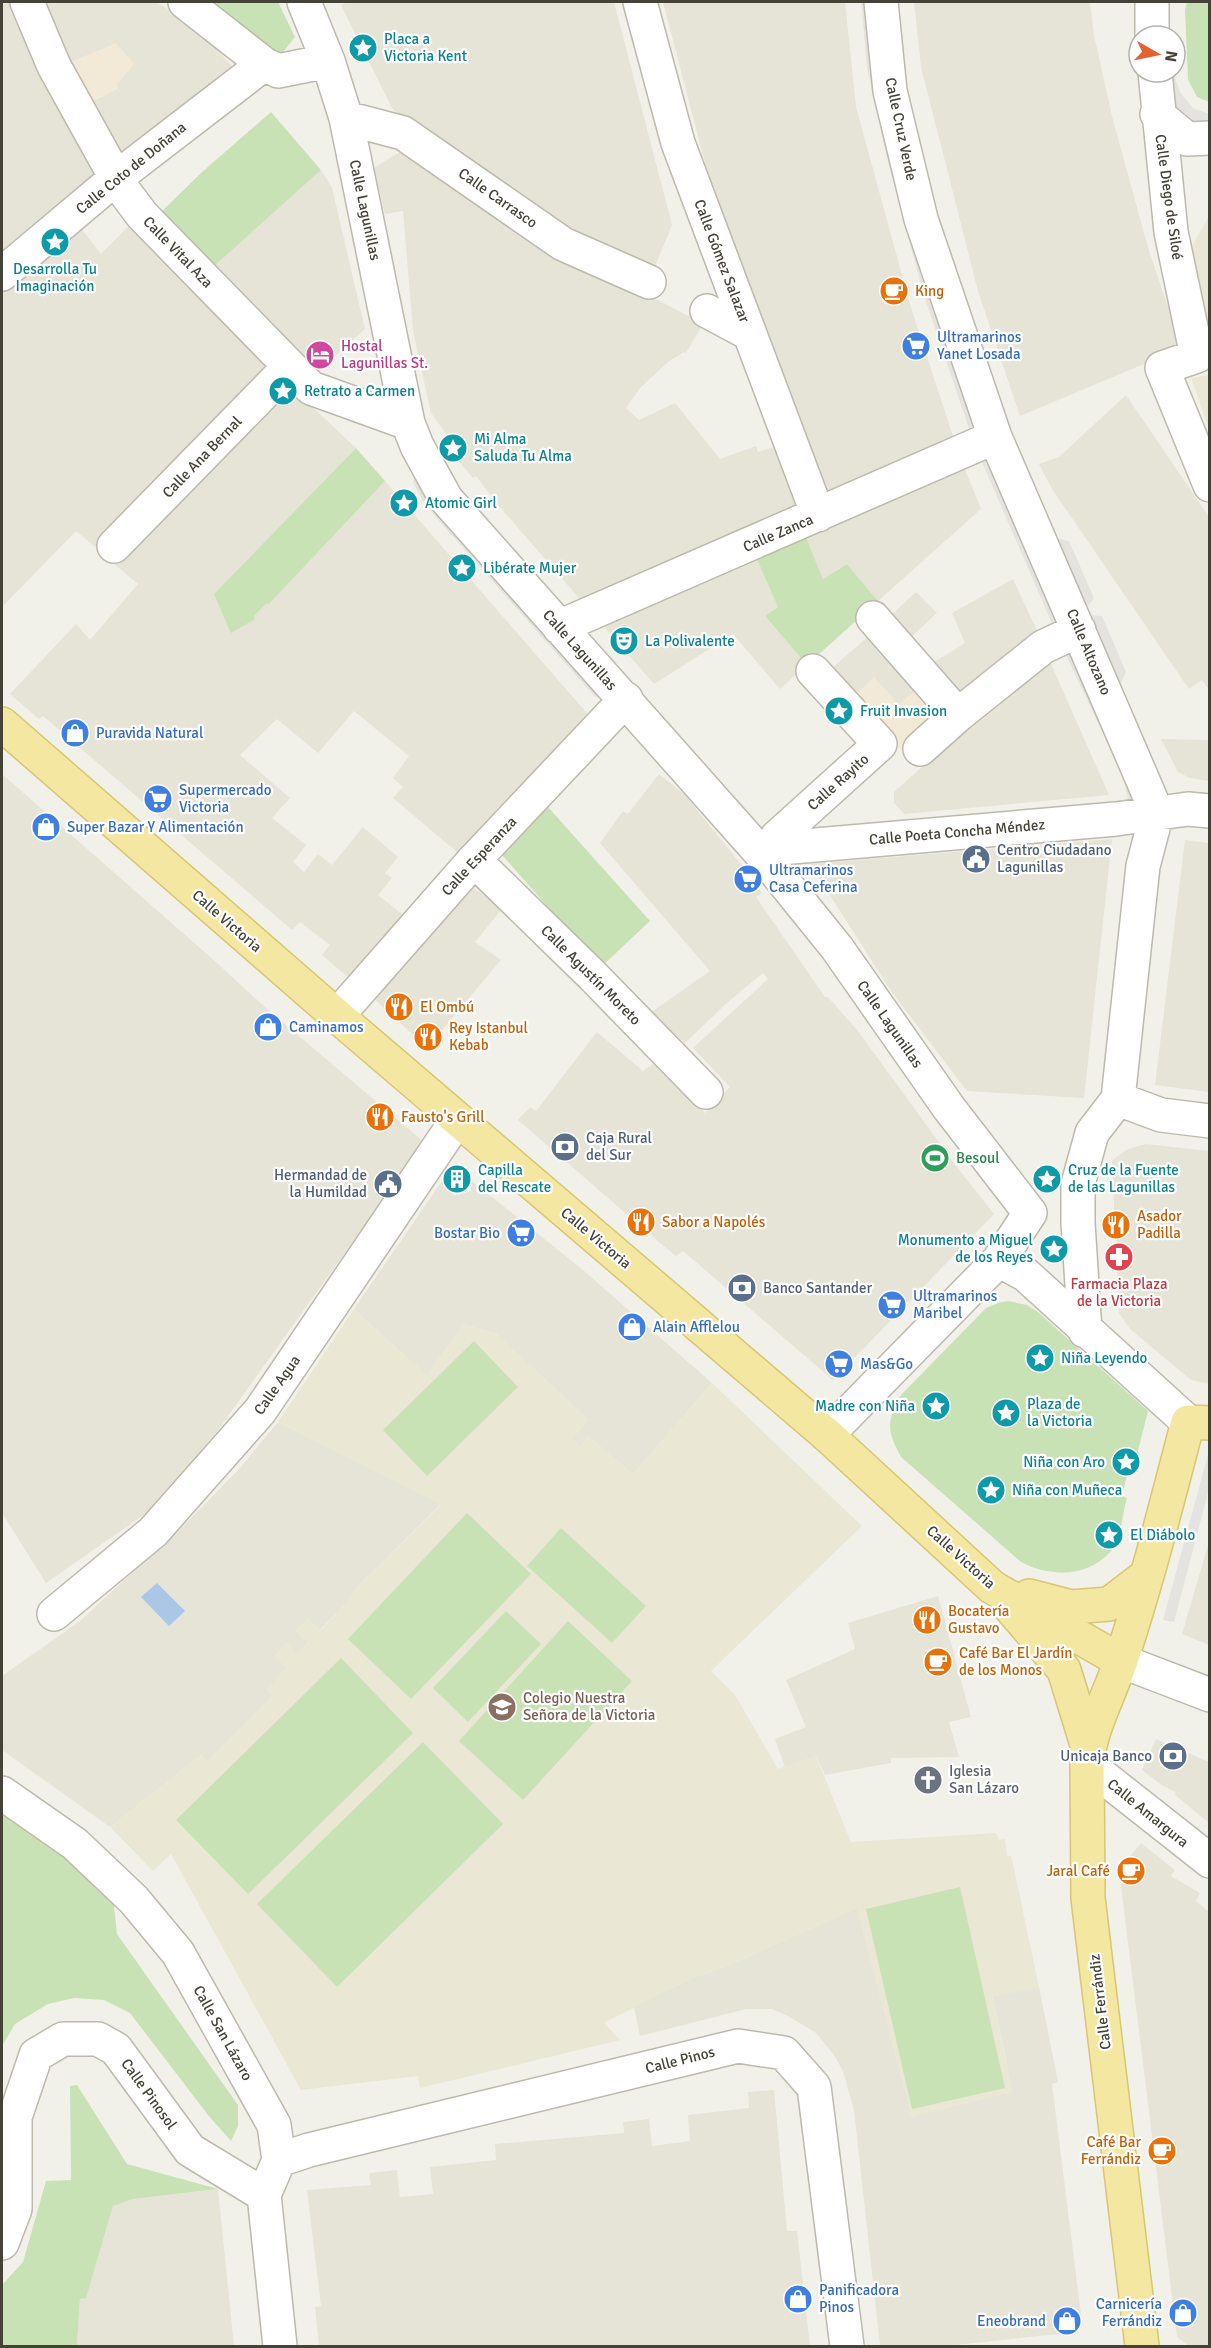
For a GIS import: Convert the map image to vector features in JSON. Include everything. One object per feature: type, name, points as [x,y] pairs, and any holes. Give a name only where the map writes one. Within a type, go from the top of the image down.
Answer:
[{"type":"main road","name":"Calle Victoria","points":[[2,724],[457,1120],[827,1434],[992,1587],[1121,1661]]},
{"type":"main road","points":[[1121,1661],[1147,1575],[1199,1423]]},
{"type":"main road","points":[[992,1587],[1071,1606],[1109,1604],[1147,1575]]},
{"type":"main road","points":[[992,1587],[1064,1670],[1088,1756]]},
{"type":"main road","name":"Calle Ferrándiz","points":[[1121,1661],[1088,1756],[1088,1898],[1142,2346]]},
{"type":"street","name":"Calle Vital Aza","points":[[27,2],[54,66],[116,178],[142,215],[311,387],[408,423]]},
{"type":"street","points":[[185,2],[264,64],[278,71],[328,62]]},
{"type":"street","name":"Calle Lagunillas","points":[[304,2],[328,62],[346,118],[408,423],[417,446],[446,499],[559,627],[767,844],[949,1108],[1030,1213]]},
{"type":"street","name":"Calle Gómez Salazar","points":[[640,2],[678,143],[818,515]]},
{"type":"street","name":"Calle Cruz Verde","points":[[881,2],[890,91],[921,219]]},
{"type":"street","points":[[1152,2],[1152,24]]},
{"type":"street","name":"Calle Coto de Doñana","points":[[2,274],[116,178],[264,64]]},
{"type":"street","name":"Calle Diego de Siloé","points":[[1156,84],[1171,232],[1197,356],[1162,368],[1209,485]]},
{"type":"street","points":[[1157,114],[1187,139],[1209,138]]},
{"type":"street","name":"Calle Carrasco","points":[[346,118],[403,133],[563,244],[649,282]]},
{"type":"street","name":"Calle Altozano","points":[[921,219],[995,437],[1157,813]]},
{"type":"street","points":[[707,311],[750,334]]},
{"type":"street","name":"Calle Ana Bernal","points":[[114,546],[289,367]]},
{"type":"street","name":"Calle Zanca","points":[[559,627],[995,437]]},
{"type":"street","points":[[873,618],[958,715]]},
{"type":"street","points":[[920,749],[958,715],[1043,647],[1080,630]]},
{"type":"street","name":"Calle Rayito","points":[[767,844],[880,744],[813,671]]},
{"type":"street","name":"Calle Esperanza","points":[[337,1016],[474,860],[626,699]]},
{"type":"street","name":"Calle Poeta Concha Méndez","points":[[767,844],[1188,809],[1209,811]]},
{"type":"street","points":[[1085,1330],[1078,1223],[1078,1184],[1092,1133],[1118,1099],[1143,866],[1157,813]]},
{"type":"street","name":"Calle Agustín Moreto","points":[[474,860],[592,975],[706,1092]]},
{"type":"street","points":[[1118,1099],[1161,1115],[1209,1121]]},
{"type":"street","name":"Calle Agua","points":[[54,1614],[153,1532],[260,1411],[457,1120]]},
{"type":"street","points":[[827,1434],[999,1260],[1030,1213],[1056,1214],[1078,1223]]},
{"type":"street","points":[[999,1260],[1026,1275],[1085,1330],[1199,1423]]},
{"type":"street","points":[[1121,1661],[1209,1695]]},
{"type":"street","name":"Calle Amargura","points":[[1088,1756],[1209,1862]]},
{"type":"street","name":"Calle San Lázaro","points":[[2,1793],[75,1844],[134,1900],[178,1953],[274,2125],[279,2160]]},
{"type":"street","name":"Calle Pinosol","points":[[2,2243],[15,2209],[15,2117],[36,2055],[63,2039],[98,2039],[116,2049],[190,2150],[264,2195]]},
{"type":"street","name":"Calle Pinos","points":[[279,2160],[309,2150],[738,2046],[784,2053],[814,2087],[847,2346]]},
{"type":"street","points":[[279,2160],[264,2195],[280,2346]]},
{"type":"shaded area","points":[[2,2],[13,2],[103,175],[2,261]]},
{"type":"shaded area","points":[[45,2],[156,2],[198,27],[234,69],[120,159],[88,103],[108,94],[66,64]]},
{"type":"shaded area","points":[[348,2],[614,2],[672,225],[653,271],[567,234],[393,110],[341,5]]},
{"type":"shaded area","points":[[663,2],[845,2],[856,107],[911,308],[955,442],[823,496],[710,182]]},
{"type":"shaded area","points":[[861,2],[871,2],[1062,622],[1053,626],[975,446],[925,299],[889,166],[867,68]]},
{"type":"shaded area","points":[[914,2],[1090,2],[1094,35],[1113,120],[1149,251],[1182,348],[1020,416],[978,291],[921,67]]},
{"type":"shaded area","points":[[116,43],[134,64],[117,85],[118,89],[88,103],[66,64]]},
{"type":"shaded area","points":[[1167,84],[1177,84],[1180,92],[1193,108],[1209,114],[1209,125],[1186,120],[1174,108]]},
{"type":"shaded area","points":[[406,148],[645,293],[703,324],[686,353],[668,362],[640,388],[626,408],[639,420],[675,403],[720,459],[756,446],[758,452],[781,445],[804,510],[585,605],[476,476],[473,478],[450,451],[455,446],[431,413],[413,331],[403,211],[385,214],[374,168]]},
{"type":"shaded area","points":[[321,170],[332,188],[365,329],[313,376],[211,269]]},
{"type":"shaded area","points":[[1209,216],[1209,326],[1191,248]]},
{"type":"shaded area","points":[[134,221],[150,243],[148,247],[273,368],[95,547],[76,531],[2,607],[2,287],[77,223],[101,254]]},
{"type":"shaded area","points":[[1210,375],[1209,429],[1191,378]]},
{"type":"shaded area","points":[[289,385],[356,448],[214,594],[254,616],[267,603],[268,605],[385,481],[592,719],[464,858],[393,798],[403,787],[393,778],[409,756],[354,711],[318,753],[277,719],[240,755],[290,798],[272,818],[306,845],[293,862],[304,872],[318,854],[332,865],[363,827],[398,857],[385,873],[392,878],[378,895],[412,922],[356,984],[322,955],[330,945],[300,922],[292,930],[43,716],[39,719],[10,694],[76,624],[90,640],[138,584],[112,562]]},
{"type":"shaded area","points":[[1126,395],[1209,517],[1209,690],[1202,680],[1189,689],[1052,489],[1039,464],[1059,457]]},
{"type":"shaded area","points":[[964,467],[981,509],[878,601],[847,564],[823,579],[804,532]]},
{"type":"shaded area","points":[[417,469],[607,695],[595,697],[440,522],[422,500],[413,482]]},
{"type":"shaded area","points":[[1055,538],[1069,541],[1094,598],[1086,609]]},
{"type":"shaded area","points":[[754,553],[778,607],[765,616],[807,665],[780,689],[733,634],[654,684],[599,621]]},
{"type":"shaded area","points":[[1013,579],[1039,635],[964,699],[931,664],[965,643],[952,613]]},
{"type":"shaded area","points":[[916,592],[937,613],[908,640],[888,618]]},
{"type":"shaded area","points":[[1088,615],[1102,616],[1126,672],[1120,685]]},
{"type":"shaded area","points":[[870,635],[916,690],[899,705],[854,696],[831,669]]},
{"type":"shaded area","points":[[1075,651],[1137,799],[1128,800],[1123,776],[1066,655]]},
{"type":"shaded area","points":[[1047,655],[1109,795],[904,814],[894,803],[894,792],[924,765],[922,763]]},
{"type":"shaded area","points":[[874,677],[899,705],[916,690],[938,714],[901,750],[854,696]]},
{"type":"shaded area","points":[[1161,739],[1209,740],[1209,781],[1190,778],[1178,772]]},
{"type":"shaded area","points":[[2,774],[267,1009],[424,1142],[216,1433],[148,1512],[46,1583],[2,1513]]},
{"type":"shaded area","points":[[659,774],[684,794],[744,868],[762,893],[756,897],[825,997],[828,997],[858,1031],[994,1214],[833,1380],[683,1251],[676,1256],[660,1243],[518,1120],[530,1107],[536,1111],[597,1032],[643,1071],[653,1064],[705,1113],[730,1087],[693,1048],[768,979],[763,973],[729,1001],[685,1043],[650,1013],[710,971],[600,843],[623,811],[628,814]]},
{"type":"shaded area","points":[[1112,839],[1084,1098],[967,1091],[891,991],[810,864]]},
{"type":"shaded area","points":[[1185,840],[1209,843],[1209,1092],[1155,1085]]},
{"type":"shaded area","points":[[466,882],[502,909],[475,942],[501,960],[427,1048],[368,993]]},
{"type":"shaded area","points":[[1146,1144],[1209,1151],[1209,1384],[1191,1380],[1130,1329],[1119,1313],[1112,1160],[1128,1149]]},
{"type":"shaded area","points":[[442,1181],[454,1196],[471,1191],[472,1181],[583,1270],[712,1383],[633,1474],[588,1436],[580,1446],[572,1438],[588,1419],[496,1334],[463,1324],[427,1376],[354,1309]]},
{"type":"shaded area","name":"Colegio Nuestra Señora de la Victoria","points":[[354,1309],[427,1376],[463,1324],[496,1334],[589,1419],[573,1439],[580,1446],[588,1436],[633,1474],[712,1383],[862,1526],[711,1671],[735,1695],[778,1769],[816,1756],[851,1842],[996,1833],[999,1840],[1005,1839],[1007,1856],[1011,1856],[1013,1864],[1039,1987],[992,1997],[1013,2092],[911,2117],[857,1909],[730,1965],[693,1978],[604,2023],[620,2040],[420,2088],[418,2076],[301,2090],[171,1854],[153,1871],[110,1827],[201,1755],[207,1760],[252,1717],[273,1696],[267,1690],[286,1667],[274,1656],[286,1642],[298,1653],[308,1643],[296,1631],[308,1618],[321,1630],[360,1584],[441,1505],[278,1422]]},
{"type":"shaded area","points":[[278,1422],[441,1504],[360,1584],[320,1630],[308,1618],[296,1631],[308,1642],[267,1690],[273,1696],[225,1744],[207,1761],[201,1755],[110,1827],[2,1750],[2,1676],[80,1621],[190,1519],[240,1468]]},
{"type":"shaded area","points":[[1209,1451],[1209,1489],[1174,1622],[1163,1620]]},
{"type":"shaded area","points":[[1209,1542],[1209,1645],[1182,1634]]},
{"type":"shaded area","points":[[938,1596],[971,1717],[949,1722],[959,1757],[891,1758],[891,1763],[825,1775],[816,1756],[785,1767],[775,1739],[806,1727],[786,1680],[855,1649],[848,1623]]},
{"type":"shaded area","points":[[1156,1739],[1209,1762],[1209,1823],[1175,1795],[1176,1792],[1163,1786],[1142,1770]]},
{"type":"shaded area","points":[[1141,1843],[1175,1870],[1171,1876],[1200,1893],[1196,1901],[1209,1912],[1209,2346],[1189,2346],[1177,2337],[1119,1870]]},
{"type":"shaded area","points":[[857,1908],[912,2117],[944,2107],[1007,2063],[992,1996],[1039,1987],[1058,2082],[1052,2084],[1081,2315],[1067,2333],[946,2346],[880,2346],[854,2110],[843,2071],[834,2055],[816,2033],[772,2009],[746,2009],[640,2036],[634,2007],[693,1978],[730,1965]]},
{"type":"shaded area","points":[[774,2090],[787,2231],[797,2231],[810,2346],[319,2346],[315,2307],[321,2306],[307,2190],[371,2185],[369,2173],[397,2170],[400,2197],[433,2194],[430,2167],[496,2160],[495,2144],[624,2133],[623,2122],[649,2119],[652,2146],[690,2141],[688,2115],[749,2108],[748,2092]]},
{"type":"shaded area","points":[[218,2189],[234,2346],[77,2346],[80,2299],[86,2297],[113,2206],[133,2199]]},
{"type":"green space","points":[[219,2],[278,2],[295,37],[280,56],[214,5]]},
{"type":"green space","points":[[1187,2],[1209,2],[1209,102],[1197,97],[1188,80],[1185,10]]},
{"type":"green space","points":[[271,112],[321,170],[211,269],[160,213],[201,173]]},
{"type":"green space","points":[[356,448],[385,481],[268,605],[267,603],[254,616],[255,619],[231,633],[214,594]]},
{"type":"green space","points":[[804,532],[823,579],[847,564],[878,601],[807,665],[765,616],[778,607],[754,553]]},
{"type":"green space","points":[[548,807],[650,921],[601,967],[502,855]]},
{"type":"green space","points":[[1008,1301],[1027,1305],[1038,1312],[1148,1411],[1132,1475],[1127,1475],[1122,1496],[1127,1498],[1115,1546],[1102,1560],[1080,1570],[1056,1572],[1021,1562],[901,1457],[891,1433],[893,1412],[901,1395],[986,1308]]},
{"type":"green space","points":[[474,1341],[518,1387],[427,1476],[383,1430]]},
{"type":"green space","points":[[467,1513],[531,1574],[411,1699],[348,1639]]},
{"type":"green space","points":[[561,1528],[646,1606],[612,1643],[527,1566]]},
{"type":"green space","points":[[506,1611],[541,1644],[468,1722],[433,1688]]},
{"type":"green space","points":[[568,1621],[632,1681],[523,1800],[459,1741]]},
{"type":"green space","points":[[341,1658],[413,1733],[248,1894],[176,1820]]},
{"type":"green space","points":[[423,1742],[503,1824],[337,1987],[257,1904]]},
{"type":"green space","points":[[2,1812],[82,1868],[113,1898],[117,1934],[238,2105],[238,2126],[231,2141],[208,2115],[130,2013],[104,2000],[74,1998],[48,2004],[15,2024],[2,2046]]},
{"type":"green space","points":[[960,1887],[1005,2088],[912,2109],[866,1909]]},
{"type":"green space","points":[[77,2085],[127,2164],[218,2189],[133,2199],[113,2206],[86,2298],[80,2299],[77,2346],[2,2346],[2,2285],[23,2262],[46,2181],[71,2180],[70,2086]]},
{"type":"water","points":[[157,1583],[185,1611],[169,1626],[141,1597]]},
{"type":"place","name":"Placa a Victoria Kent","points":[[363,48]]},
{"type":"place","name":"Desarrolla Tu Imaginación","points":[[55,242]]},
{"type":"place","name":"King","points":[[894,291]]},
{"type":"place","name":"Ultramarinos Yanet Losada","points":[[916,346]]},
{"type":"place","name":"Hostal Lagunillas St.","points":[[320,355]]},
{"type":"place","name":"Retrato a Carmen","points":[[283,391]]},
{"type":"place","name":"Mi Alma Saluda Tu Alma","points":[[453,448]]},
{"type":"place","name":"Atomic Girl","points":[[404,503]]},
{"type":"place","name":"Libérate Mujer","points":[[462,568]]},
{"type":"place","name":"La Polivalente","points":[[624,641]]},
{"type":"place","name":"Fruit Invasion","points":[[839,711]]},
{"type":"place","name":"Puravida Natural","points":[[75,733]]},
{"type":"place","name":"Supermercado Victoria","points":[[158,799]]},
{"type":"place","name":"Super Bazar Y Alimentación","points":[[46,827]]},
{"type":"place","name":"Centro Ciudadano Lagunillas","points":[[976,859]]},
{"type":"place","name":"Ultramarinos Casa Ceferina","points":[[748,879]]},
{"type":"place","name":"El Ombú","points":[[399,1007]]},
{"type":"place","name":"Caminamos","points":[[268,1027]]},
{"type":"place","name":"Rey Istanbul Kebab","points":[[428,1037]]},
{"type":"place","name":"Fausto's Grill","points":[[380,1117]]},
{"type":"place","name":"Caja Rural del Sur","points":[[565,1147]]},
{"type":"place","name":"Besoul","points":[[935,1158]]},
{"type":"place","name":"Capilla del Rescate","points":[[457,1179]]},
{"type":"place","name":"Cruz de la Fuente de las Lagunillas","points":[[1047,1179]]},
{"type":"place","name":"Hermandad de la Humildad","points":[[388,1184]]},
{"type":"place","name":"Sabor a Napolés","points":[[641,1222]]},
{"type":"place","name":"Asador Padilla","points":[[1116,1225]]},
{"type":"place","name":"Bostar Bio","points":[[521,1233]]},
{"type":"place","name":"Monumento a Miguel de los Reyes","points":[[1054,1249]]},
{"type":"place","name":"Farmacia Plaza de la Victoria","points":[[1119,1257]]},
{"type":"place","name":"Banco Santander","points":[[742,1288]]},
{"type":"place","name":"Ultramarinos Maribel","points":[[892,1305]]},
{"type":"place","name":"Alain Afflelou","points":[[632,1327]]},
{"type":"place","name":"Niña Leyendo","points":[[1040,1358]]},
{"type":"place","name":"Mas&Go","points":[[839,1364]]},
{"type":"place","name":"Madre con Niña","points":[[936,1406]]},
{"type":"place","name":"Plaza de la Victoria","points":[[1006,1413]]},
{"type":"place","name":"Niña con Aro","points":[[1126,1462]]},
{"type":"place","name":"Niña con Muñeca","points":[[991,1490]]},
{"type":"place","name":"El Diábolo","points":[[1109,1535]]},
{"type":"place","name":"Bocatería Gustavo","points":[[927,1620]]},
{"type":"place","name":"Café Bar El Jardín de los Monos","points":[[938,1662]]},
{"type":"place","name":"Colegio Nuestra Señora de la Victoria","points":[[502,1707]]},
{"type":"place","name":"Unicaja Banco","points":[[1173,1756]]},
{"type":"place","name":"Iglesia San Lázaro","points":[[928,1780]]},
{"type":"place","name":"Jaral Café","points":[[1131,1871]]},
{"type":"place","name":"Café Bar Ferrándiz","points":[[1162,2151]]},
{"type":"place","name":"Panificadora Pinos","points":[[798,2299]]},
{"type":"place","name":"Carnicería Ferrándiz","points":[[1183,2313]]},
{"type":"place","name":"Eneobrand","points":[[1067,2321]]}]
